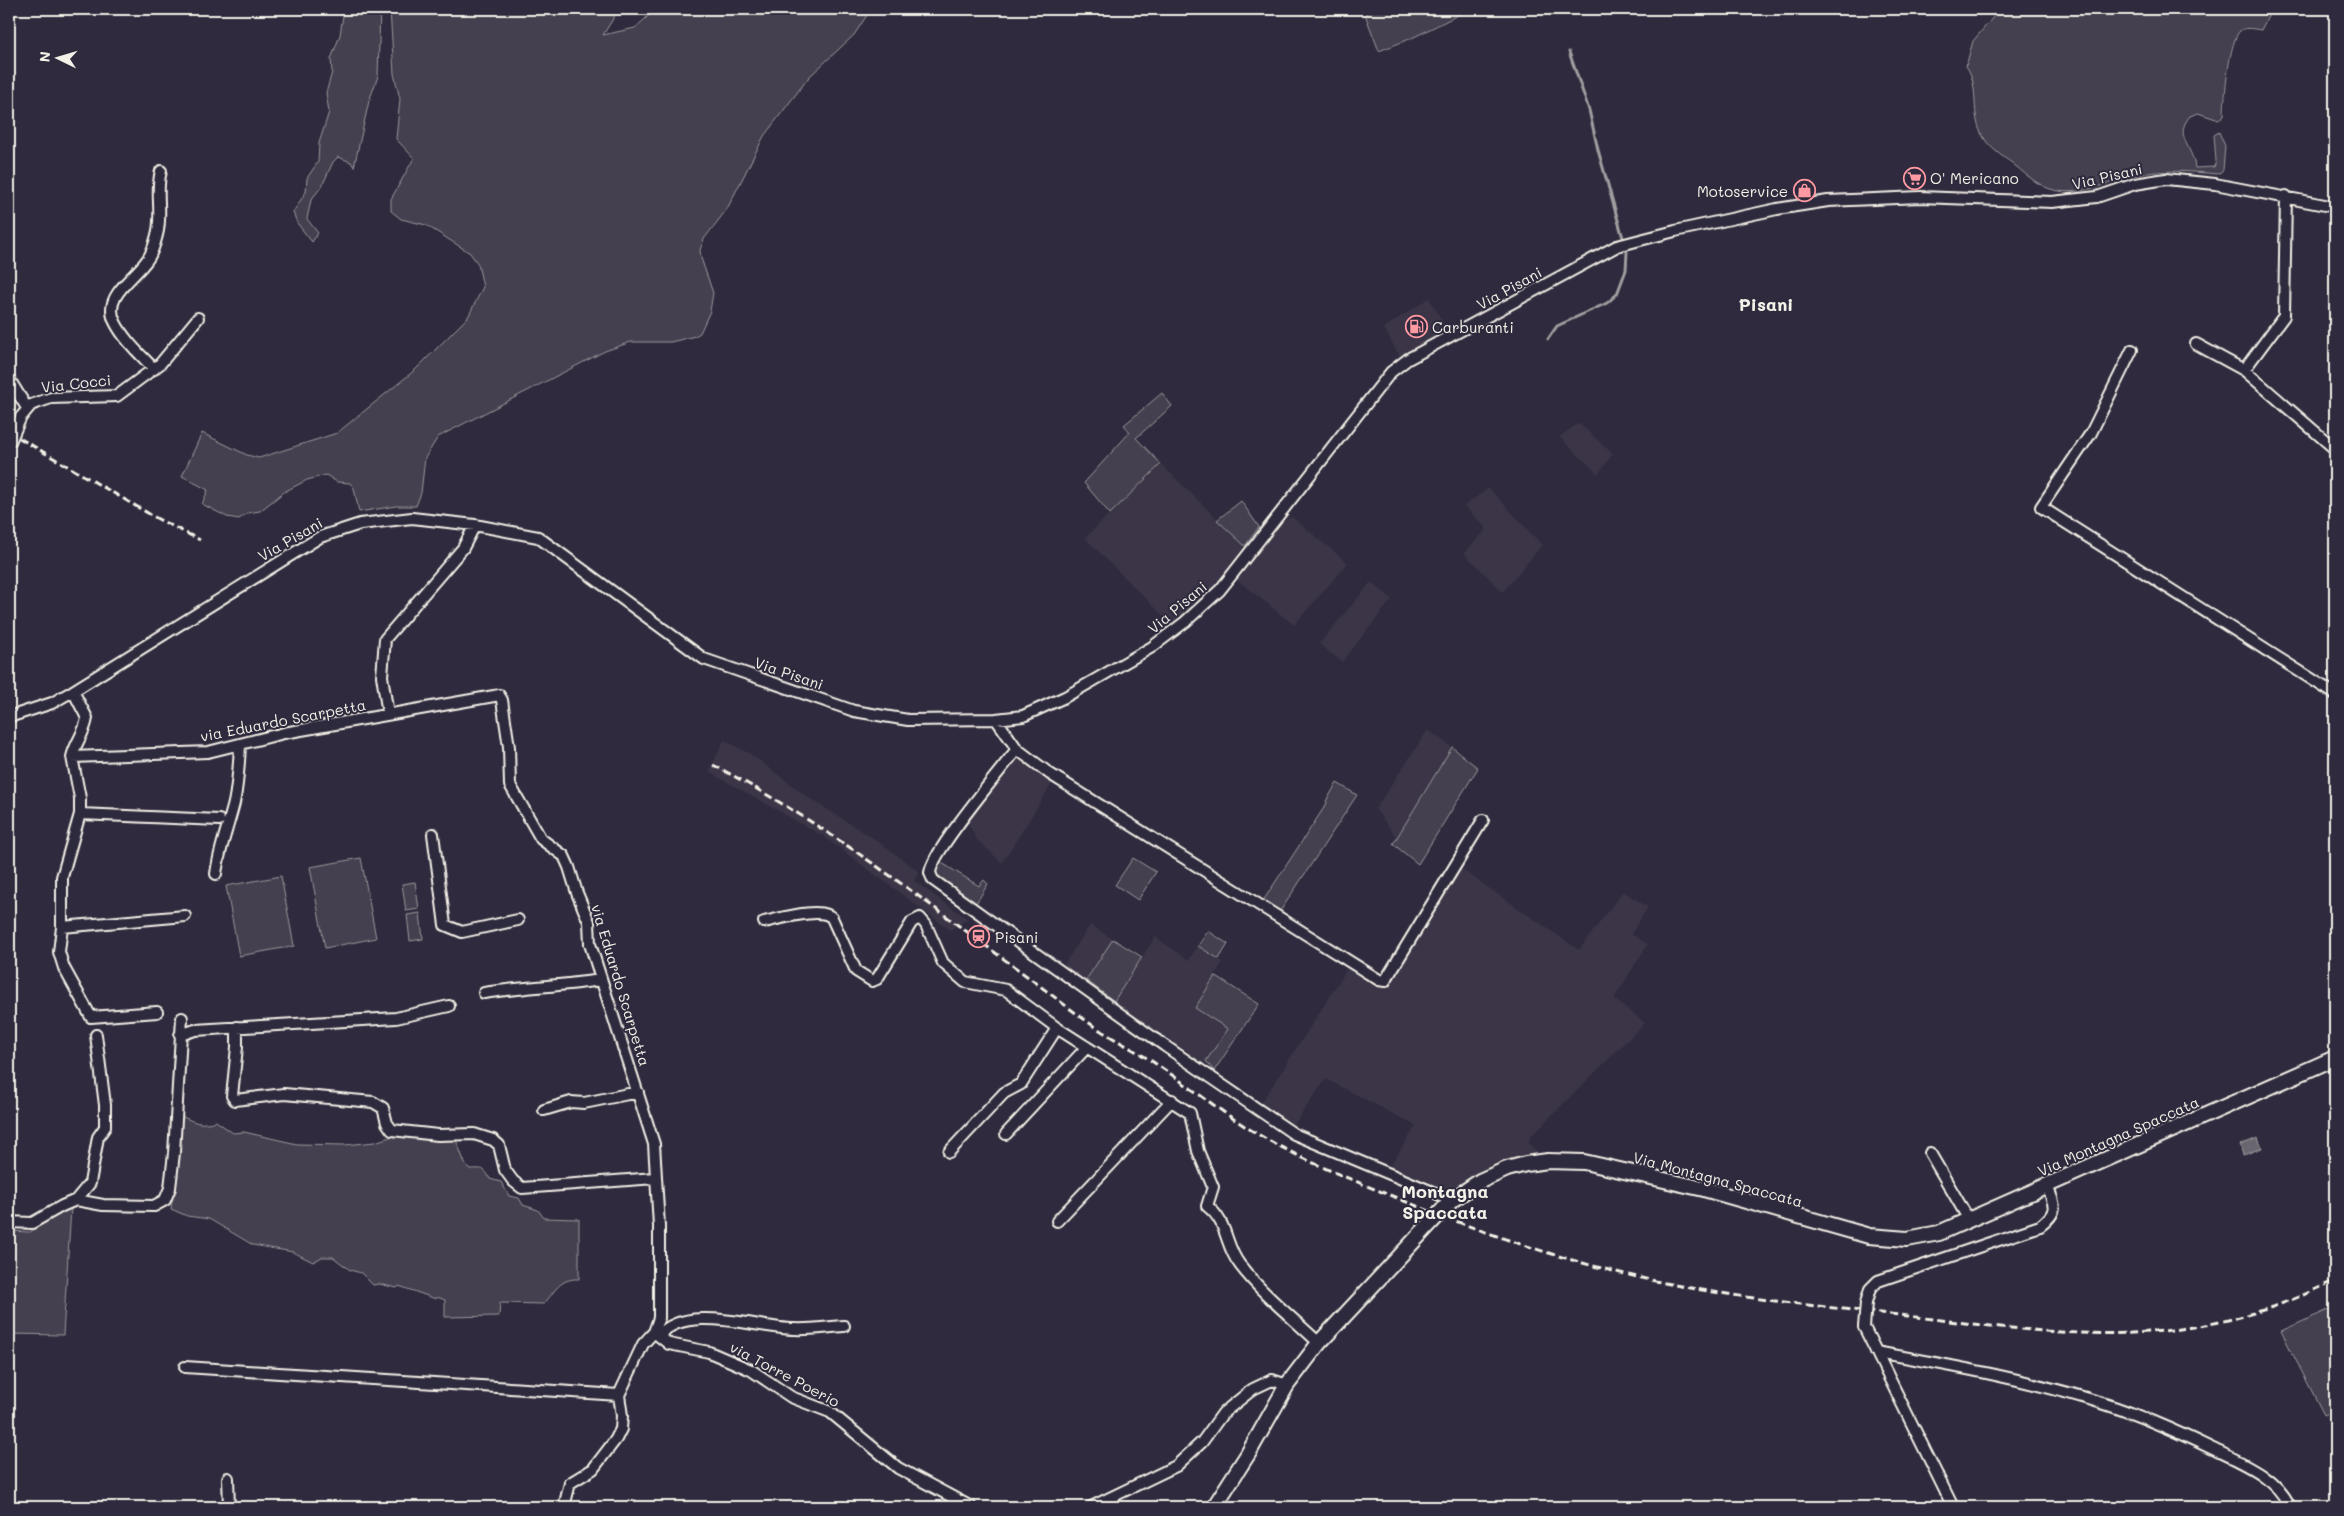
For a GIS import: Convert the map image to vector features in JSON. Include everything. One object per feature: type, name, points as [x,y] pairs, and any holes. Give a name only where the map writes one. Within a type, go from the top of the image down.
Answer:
[{"type":"main road","name":"Via Montagna Spaccata","points":[[1214,1507],[1248,1454],[1287,1385],[1320,1343],[1452,1200],[1480,1180],[1507,1169],[1526,1164],[1575,1162],[1704,1189],[1869,1236],[1892,1239],[1925,1237],[2047,1186],[2335,1058]]},
{"type":"street","points":[[154,369],[132,346],[115,322],[111,307],[115,296],[148,258],[157,235],[161,204],[158,183],[161,171]]},
{"type":"street","name":"Via Pisani","points":[[9,717],[52,703],[73,691],[329,533],[360,524],[412,518],[475,524],[538,537],[704,659],[854,711],[908,720],[996,719],[1022,716],[1064,697],[1152,647],[1185,622],[1220,590],[1391,372],[1408,359],[1616,246],[1773,210],[1828,201],[1920,197],[2052,202],[2097,197],[2135,184],[2166,179],[2215,184],[2286,196],[2335,207]]},
{"type":"street","points":[[2244,370],[2284,316],[2286,196]]},
{"type":"street","name":"Via Cocci","points":[[24,413],[37,402],[51,398],[117,396],[164,361],[198,318]]},
{"type":"street","points":[[2196,344],[2244,370],[2335,449]]},
{"type":"street","points":[[2132,350],[2091,433],[2041,507],[2335,694]]},
{"type":"street","points":[[9,379],[24,413],[9,444]]},
{"type":"street","points":[[388,714],[382,676],[386,639],[463,548],[475,524]]},
{"type":"street","points":[[73,691],[87,718],[83,735],[74,748],[72,757],[80,798],[80,814],[62,877],[62,927],[59,952],[64,968],[91,1017],[157,1012]]},
{"type":"street","name":"via Eduardo Scarpetta","points":[[72,757],[208,752],[284,733],[499,695],[502,700],[509,747],[510,785],[541,839],[564,856],[589,922],[590,944],[614,1025],[654,1144],[660,1285],[659,1318],[656,1334],[643,1344],[619,1395]]},
{"type":"street","points":[[996,719],[1018,748],[1050,774],[1379,980],[1385,981],[1482,820]]},
{"type":"street","points":[[216,874],[218,856],[233,804],[240,745]]},
{"type":"street","points":[[1018,748],[960,822],[933,862],[930,873],[933,880],[1173,1052],[1294,1134],[1452,1200]]},
{"type":"street","points":[[80,814],[219,820]]},
{"type":"street","points":[[433,834],[445,925],[462,932],[518,920]]},
{"type":"street","points":[[764,922],[815,912],[827,913],[832,918],[856,971],[872,981],[877,979],[912,922],[920,918],[926,925],[943,963],[965,982],[1006,990],[1057,1028],[1190,1113],[1198,1151],[1213,1187],[1207,1206],[1224,1227],[1234,1256],[1244,1271],[1320,1343]]},
{"type":"street","points":[[62,927],[185,916]]},
{"type":"street","points":[[484,993],[526,986],[572,984],[601,980]]},
{"type":"street","points":[[180,1035],[195,1030],[396,1018],[449,1006]]},
{"type":"street","points":[[76,1200],[103,1205],[154,1206],[165,1200],[170,1188],[174,1152],[182,1018]]},
{"type":"street","points":[[237,1027],[232,1096],[235,1100],[284,1094],[373,1102],[383,1108],[387,1123],[392,1130],[438,1135],[463,1132],[493,1140],[500,1145],[505,1170],[513,1182],[522,1188],[586,1185],[655,1178]]},
{"type":"street","points":[[950,1152],[1004,1093],[1020,1084],[1057,1028]]},
{"type":"street","points":[[9,1222],[32,1223],[76,1200],[90,1183],[98,1137],[105,1127],[105,1105],[96,1035]]},
{"type":"street","points":[[1006,1134],[1087,1047]]},
{"type":"street","points":[[544,1110],[571,1102],[584,1103],[638,1092]]},
{"type":"street","points":[[1057,1221],[1172,1100]]},
{"type":"street","points":[[1930,1153],[1968,1220]]},
{"type":"street","points":[[1952,1507],[1864,1327],[1866,1302],[1870,1289],[1878,1281],[2040,1226],[2051,1217],[2054,1211],[2053,1200],[2047,1186]]},
{"type":"street","points":[[656,1334],[670,1325],[687,1320],[725,1321],[795,1330],[844,1326]]},
{"type":"street","name":"via Torre Poerio","points":[[656,1334],[676,1347],[709,1352],[723,1357],[751,1370],[791,1397],[830,1412],[898,1468],[971,1507]]},
{"type":"street","points":[[1876,1352],[1968,1368],[2103,1403],[2139,1416],[2255,1469],[2279,1490],[2290,1507]]},
{"type":"street","points":[[186,1367],[619,1395],[622,1416],[620,1430],[616,1439],[592,1469],[570,1483],[564,1507]]},
{"type":"street","points":[[1091,1507],[1176,1466],[1202,1442],[1224,1413],[1253,1389],[1272,1380],[1287,1385]]},
{"type":"street","points":[[570,1507],[581,1475]]},
{"type":"street","points":[[228,1478],[228,1507]]},
{"type":"shaded area","points":[[344,9],[380,9],[378,76],[369,101],[354,167],[351,162],[338,157],[333,162],[322,186],[311,200],[307,219],[318,233],[312,242],[297,223],[293,212],[306,192],[307,178],[318,162],[319,143],[329,112],[326,93],[332,72],[331,59],[340,35]]},
{"type":"shaded area","points":[[390,9],[619,9],[603,35],[635,28],[656,9],[871,9],[854,35],[809,77],[764,136],[727,209],[704,239],[700,250],[701,258],[713,293],[710,311],[700,333],[671,342],[631,342],[605,351],[438,437],[425,458],[421,493],[416,506],[396,506],[359,512],[354,488],[350,483],[337,482],[326,475],[307,480],[284,492],[260,511],[248,513],[239,519],[227,517],[202,504],[208,490],[182,476],[202,433],[247,455],[259,458],[337,433],[415,370],[468,317],[483,287],[478,264],[470,253],[426,225],[401,219],[391,211],[391,199],[414,158],[396,139],[400,99],[394,74]]},
{"type":"shaded area","points":[[1367,9],[1460,9],[1462,13],[1412,38],[1379,51],[1366,17]]},
{"type":"shaded area","points":[[2000,9],[2086,9],[2133,14],[2132,9],[2272,9],[2261,30],[2243,29],[2237,35],[2230,56],[2224,115],[2219,120],[2198,113],[2190,116],[2183,129],[2185,141],[2194,160],[2195,168],[2214,167],[2216,161],[2214,135],[2219,132],[2225,146],[2223,170],[2218,174],[2180,171],[2151,172],[2080,191],[2067,192],[2043,186],[2031,178],[1997,152],[1984,138],[1977,121],[1973,83],[1966,66],[1973,41]]},
{"type":"shaded area","points":[[1429,298],[1450,334],[1402,361],[1384,328]]},
{"type":"shaded area","points":[[1162,393],[1172,406],[1136,438],[1161,464],[1110,514],[1084,483],[1130,432],[1124,425]]},
{"type":"shaded area","points":[[1579,423],[1613,454],[1598,474],[1559,437]]},
{"type":"shaded area","points":[[1161,464],[1245,546],[1213,587],[1172,625],[1085,538]]},
{"type":"shaded area","points":[[1489,488],[1542,545],[1503,592],[1464,553],[1487,529],[1464,506]]},
{"type":"shaded area","points":[[1241,501],[1259,527],[1245,546],[1217,520]]},
{"type":"shaded area","points":[[1292,517],[1348,563],[1294,625],[1236,579],[1284,520]]},
{"type":"shaded area","points":[[1371,582],[1392,599],[1342,662],[1319,644]]},
{"type":"shaded area","points":[[1428,730],[1452,747],[1397,838],[1375,809]]},
{"type":"shaded area","points":[[724,740],[752,755],[809,798],[873,838],[920,872],[914,881],[968,919],[950,930],[823,836],[709,772]]},
{"type":"shaded area","points":[[1452,747],[1478,768],[1418,864],[1393,844]]},
{"type":"shaded area","points":[[1017,752],[1055,779],[1002,863],[976,839],[965,817]]},
{"type":"shaded area","points":[[1337,783],[1357,795],[1279,913],[1263,901],[1327,803],[1326,801]]},
{"type":"shaded area","points":[[361,858],[376,938],[325,948],[310,867]]},
{"type":"shaded area","points":[[1133,858],[1156,872],[1138,900],[1115,885]]},
{"type":"shaded area","points":[[937,860],[979,886],[984,880],[988,884],[975,905],[934,878]]},
{"type":"shaded area","points":[[1457,866],[1579,950],[1623,891],[1648,907],[1631,934],[1648,944],[1614,999],[1645,1023],[1530,1137],[1529,1143],[1540,1156],[1451,1196],[1388,1169],[1416,1126],[1326,1079],[1291,1129],[1258,1108],[1351,963],[1379,982]]},
{"type":"shaded area","points":[[281,876],[294,946],[239,956],[226,886]]},
{"type":"shaded area","points":[[415,882],[419,909],[406,911],[402,884]]},
{"type":"shaded area","points":[[420,913],[423,939],[410,941],[407,915]]},
{"type":"shaded area","points":[[1090,925],[1113,939],[1083,985],[1061,969]]},
{"type":"shaded area","points":[[1208,931],[1228,944],[1219,959],[1198,946]]},
{"type":"shaded area","points":[[1155,937],[1189,960],[1198,946],[1223,962],[1195,1007],[1229,1029],[1197,1074],[1107,1011]]},
{"type":"shaded area","points":[[1113,939],[1142,957],[1114,1001],[1086,980]]},
{"type":"shaded area","points":[[1215,976],[1259,1004],[1214,1071],[1206,1061],[1228,1029],[1195,1008]]},
{"type":"shaded area","points":[[181,1116],[194,1122],[216,1121],[233,1133],[244,1132],[297,1144],[345,1145],[375,1142],[393,1136],[456,1140],[466,1166],[470,1169],[480,1169],[486,1172],[490,1179],[501,1182],[509,1196],[519,1198],[523,1205],[538,1210],[544,1218],[579,1219],[579,1279],[572,1279],[562,1283],[544,1304],[500,1303],[499,1316],[445,1317],[445,1300],[437,1297],[436,1299],[399,1286],[397,1288],[379,1284],[373,1285],[361,1273],[350,1270],[333,1257],[322,1257],[313,1262],[293,1252],[253,1245],[209,1219],[187,1216],[171,1209]]},
{"type":"shaded area","points":[[2258,1138],[2262,1148],[2243,1155],[2240,1145]]},
{"type":"shaded area","points":[[71,1208],[63,1335],[9,1334],[9,1231],[30,1232]]},
{"type":"shaded area","points":[[2335,1307],[2335,1410],[2324,1415],[2281,1331]]},
{"type":"waterway","points":[[1548,339],[1557,326],[1607,303],[1617,294],[1626,270],[1627,252],[1598,150],[1589,110],[1569,52]]},
{"type":"railway","points":[[9,432],[158,519],[200,540]]},
{"type":"railway","points":[[713,765],[793,810],[869,860],[1095,1027],[1156,1064],[1251,1130],[1286,1150],[1341,1175],[1429,1211],[1527,1246],[1626,1274],[1722,1293],[1965,1323],[2073,1333],[2125,1333],[2176,1329],[2228,1320],[2281,1304],[2335,1280]]},
{"type":"place","name":"O' Mericano","points":[[1914,178]]},
{"type":"place","name":"Motoservice","points":[[1804,191]]},
{"type":"place","name":"Carburanti","points":[[1416,327]]},
{"type":"place","name":"Pisani","points":[[979,937]]},
{"type":"district","name":"Pisani","points":[[1766,304]]},
{"type":"district","name":"Montagna Spaccata","points":[[1445,1201]]}]
